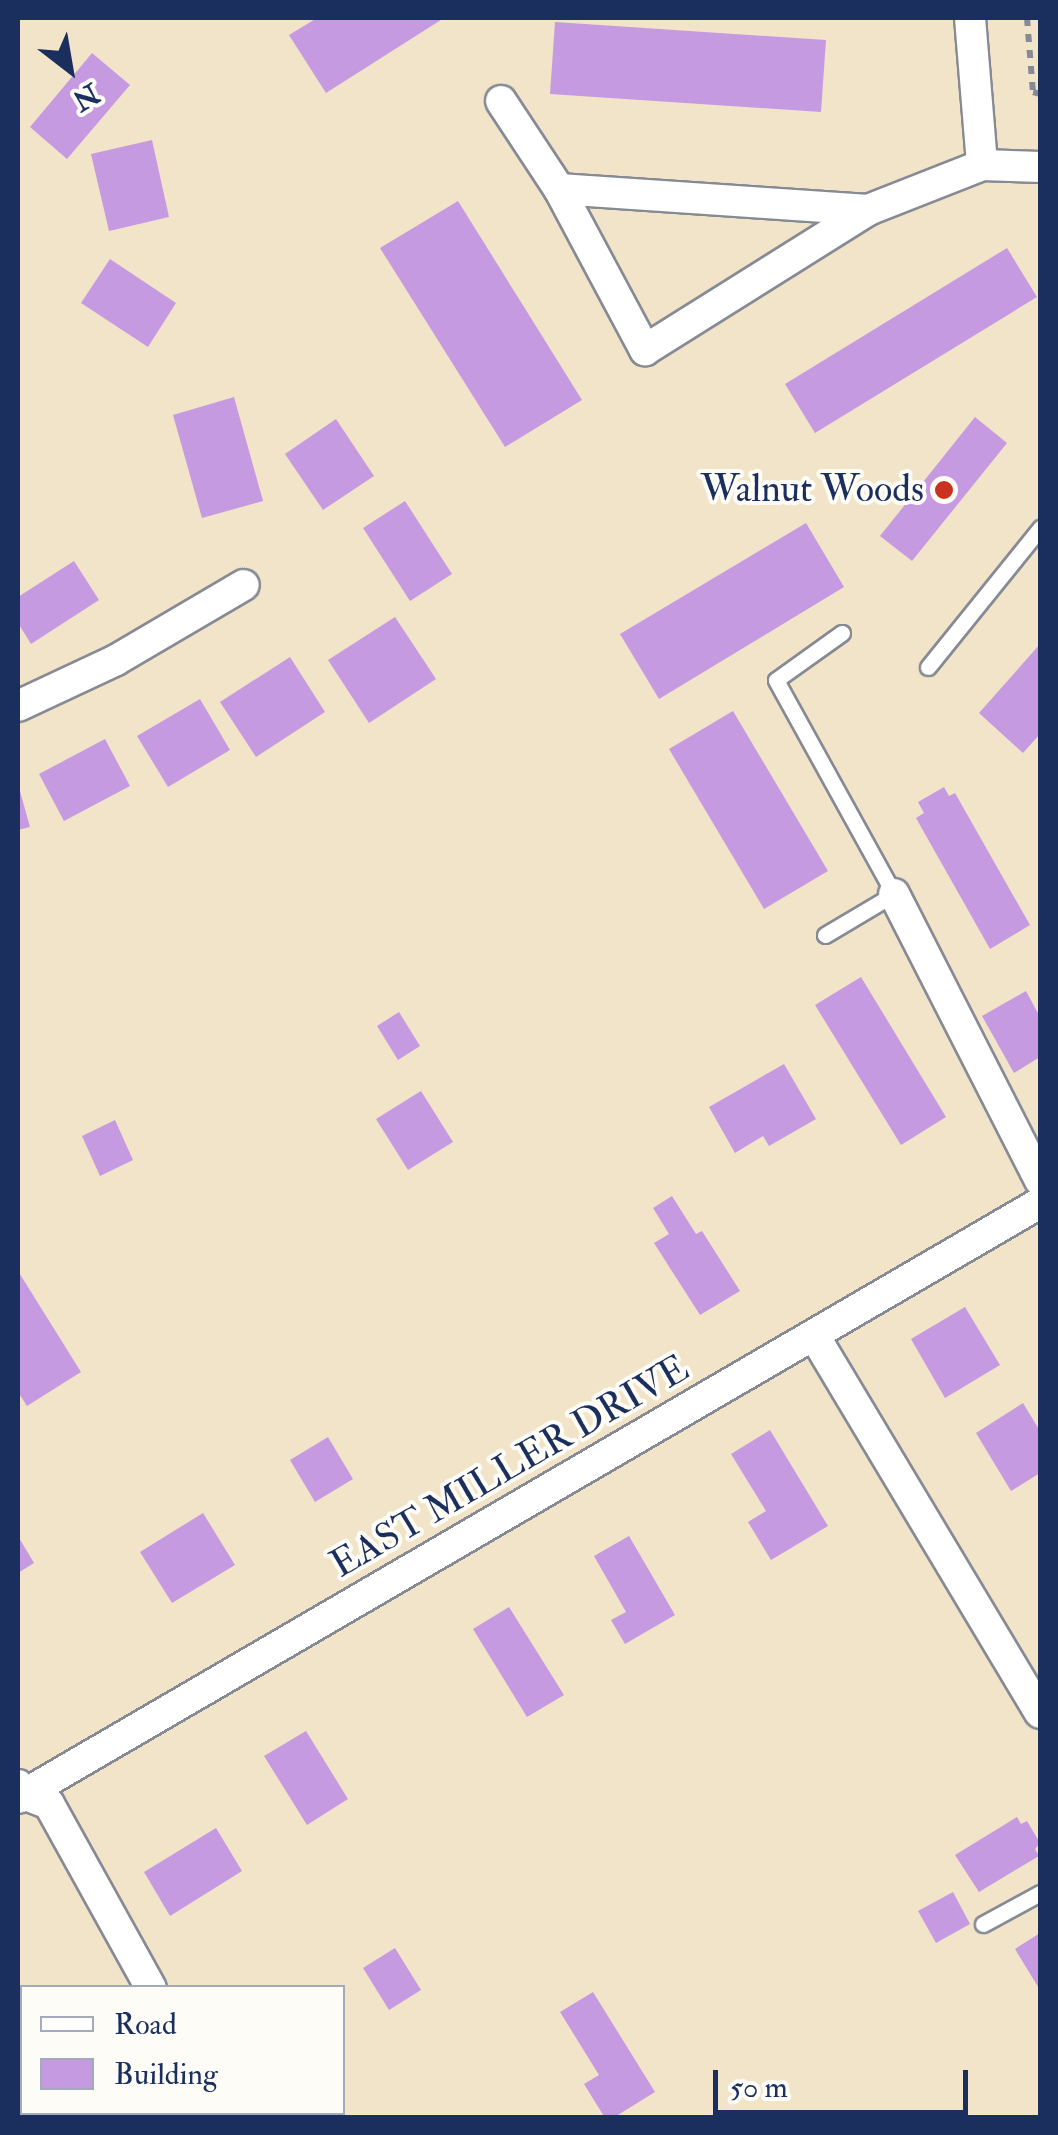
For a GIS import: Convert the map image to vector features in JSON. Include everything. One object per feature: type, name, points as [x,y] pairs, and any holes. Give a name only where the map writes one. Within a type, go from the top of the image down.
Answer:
[{"type":"street","points":[[970,18],[982,165]]},
{"type":"street","points":[[501,101],[559,189],[644,350],[868,210],[982,165],[1040,167]]},
{"type":"street","points":[[559,189],[868,210]]},
{"type":"street","points":[[18,706],[116,660],[244,585]]},
{"type":"street","points":[[894,894],[1040,1182]]},
{"type":"street","name":"EAST MILLER DRIVE","points":[[19,1792],[815,1337],[1040,1203]]},
{"type":"street","points":[[815,1337],[1040,1713]]},
{"type":"street","points":[[19,1792],[48,1804],[149,1985]]},
{"type":"lane","points":[[928,667],[1040,528]]},
{"type":"lane","points":[[825,936],[894,894],[776,680],[842,633]]},
{"type":"lane","points":[[983,1924],[1040,1893]]},
{"type":"path","points":[[1027,18],[1033,92],[1040,94]]},
{"type":"building","points":[[317,18],[444,18],[326,93],[289,35]]},
{"type":"building","points":[[555,22],[826,40],[821,112],[550,94]]},
{"type":"building","points":[[92,53],[130,85],[67,159],[30,127]]},
{"type":"building","points":[[152,140],[169,217],[109,231],[91,154]]},
{"type":"building","points":[[458,201],[582,400],[505,447],[380,248]]},
{"type":"building","points":[[1007,248],[1037,297],[815,433],[785,384]]},
{"type":"building","points":[[110,259],[176,303],[148,347],[81,303]]},
{"type":"building","points":[[234,397],[263,501],[202,518],[173,415]]},
{"type":"building","name":"Walnut Woods","points":[[975,417],[1007,443],[912,561],[880,536]]},
{"type":"building","points":[[336,419],[374,476],[323,510],[285,454]]},
{"type":"building","points":[[405,501],[452,574],[410,601],[363,528]]},
{"type":"building","points":[[806,523],[844,587],[659,699],[620,634]]},
{"type":"building","points":[[74,561],[99,600],[31,644],[18,623],[18,597]]},
{"type":"building","points":[[395,617],[436,679],[369,723],[328,660]]},
{"type":"building","points":[[1040,644],[1040,734],[1023,753],[979,713]]},
{"type":"building","points":[[290,657],[325,712],[256,757],[220,702]]},
{"type":"building","points":[[200,699],[230,750],[168,787],[137,736]]},
{"type":"building","points":[[733,711],[828,871],[764,909],[669,749]]},
{"type":"building","points":[[105,739],[130,786],[64,821],[39,774]]},
{"type":"building","points":[[18,784],[30,827],[18,830]]},
{"type":"building","points":[[944,787],[949,796],[955,793],[1030,925],[990,949],[916,818],[924,813],[918,802]]},
{"type":"building","points":[[861,977],[946,1117],[901,1145],[815,1005]]},
{"type":"building","points":[[1026,991],[1040,1017],[1040,1057],[1014,1073],[982,1016]]},
{"type":"building","points":[[399,1012],[420,1046],[398,1060],[377,1026]]},
{"type":"building","points":[[784,1064],[816,1119],[769,1146],[763,1136],[735,1153],[709,1107]]},
{"type":"building","points":[[421,1091],[453,1142],[408,1170],[376,1119]]},
{"type":"building","points":[[115,1120],[133,1160],[100,1176],[82,1136]]},
{"type":"building","points":[[672,1196],[696,1234],[702,1231],[740,1291],[700,1315],[654,1243],[669,1234],[653,1208]]},
{"type":"building","points":[[18,1271],[81,1372],[27,1406],[18,1392]]},
{"type":"building","points":[[965,1307],[1000,1365],[945,1398],[911,1339]]},
{"type":"building","points":[[1023,1403],[1040,1431],[1040,1473],[1011,1491],[976,1433]]},
{"type":"building","points":[[770,1430],[828,1526],[771,1560],[748,1522],[766,1511],[731,1454]]},
{"type":"building","points":[[328,1437],[353,1479],[315,1502],[290,1460]]},
{"type":"building","points":[[203,1513],[235,1565],[172,1603],[140,1552]]},
{"type":"building","points":[[18,1536],[34,1563],[18,1573]]},
{"type":"building","points":[[629,1536],[675,1615],[625,1644],[611,1620],[626,1612],[594,1556]]},
{"type":"building","points":[[509,1607],[564,1695],[527,1717],[473,1629]]},
{"type":"building","points":[[306,1731],[348,1799],[307,1825],[264,1756]]},
{"type":"building","points":[[1017,1817],[1021,1824],[1027,1821],[1040,1843],[1035,1849],[1039,1856],[979,1892],[955,1855]]},
{"type":"building","points":[[216,1828],[242,1871],[170,1916],[144,1872]]},
{"type":"building","points":[[953,1892],[970,1924],[936,1943],[918,1911]]},
{"type":"building","points":[[1040,1933],[1040,1990],[1015,1949]]},
{"type":"building","points":[[395,1948],[421,1990],[389,2010],[363,1968]]},
{"type":"building","points":[[593,1992],[655,2092],[613,2118],[605,2118],[584,2084],[599,2075],[560,2012]]},
{"type":"place","name":"Walnut Woods","points":[[944,490]]}]
